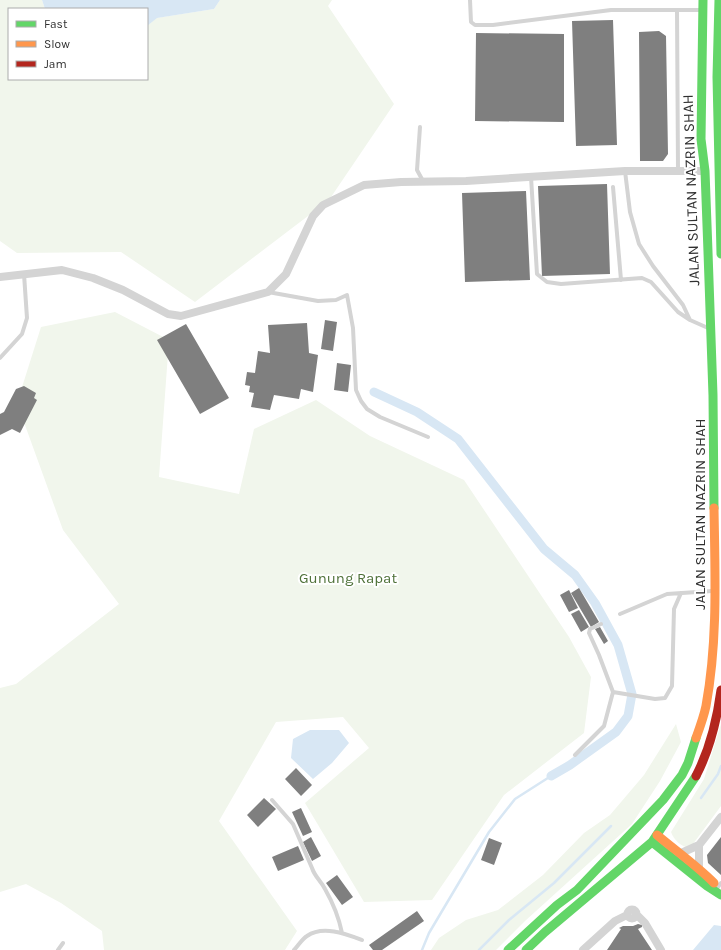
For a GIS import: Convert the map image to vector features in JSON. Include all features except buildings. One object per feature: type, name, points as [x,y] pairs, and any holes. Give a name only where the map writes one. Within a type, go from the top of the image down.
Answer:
[{"type":"main road","name":"JALAN SULTAN NAZRIN SHAH","points":[[508,950],[557,905],[577,890],[663,800],[682,775],[688,763],[706,707],[713,652],[714,558],[713,395],[705,171],[701,139],[700,81],[703,0]]},
{"type":"main road","name":"JALAN SULTAN NAZRIN SHAH","points":[[719,0],[717,76],[721,254]]},
{"type":"main road","points":[[713,490],[721,513]]},
{"type":"main road","points":[[714,558],[721,538]]},
{"type":"main road","points":[[526,950],[654,839],[689,787],[701,766],[711,738],[721,690]]},
{"type":"main road","points":[[577,890],[597,877],[648,829],[663,800]]},
{"type":"main road","points":[[648,829],[654,839],[707,886],[720,889]]},
{"type":"main road","points":[[654,839],[699,868],[720,889]]},
{"type":"street","points":[[0,278],[62,270],[93,278],[123,290],[168,314],[181,316],[268,292],[286,274],[313,216],[324,206],[364,185],[423,181],[466,181],[625,171],[705,171]]},
{"type":"street","points":[[679,854],[699,844],[721,818]]},
{"type":"street","points":[[699,844],[699,868]]},
{"type":"street","points":[[583,950],[615,921],[627,915],[628,918],[631,919],[636,917],[636,914],[645,923],[661,950]]},
{"type":"lane","points":[[470,0],[470,22],[476,26],[611,10],[703,10]]},
{"type":"lane","points":[[677,10],[678,172]]},
{"type":"lane","points":[[420,127],[417,170],[423,181]]},
{"type":"lane","points":[[625,171],[630,212],[639,244],[653,266],[682,305],[690,320]]},
{"type":"lane","points":[[531,176],[537,274],[547,282],[561,284],[642,278],[651,282],[678,312],[690,320],[710,329]]},
{"type":"lane","points":[[613,187],[621,280]]},
{"type":"lane","points":[[0,358],[22,334],[27,318],[24,274]]},
{"type":"lane","points":[[268,292],[318,301],[336,300],[347,295],[353,328],[356,390],[361,401],[367,409],[380,417],[428,437]]},
{"type":"lane","points":[[620,614],[667,594],[714,591]]},
{"type":"lane","points":[[613,692],[621,692],[655,699],[665,698],[672,686],[674,609],[681,593]]},
{"type":"lane","points":[[575,755],[604,726],[613,692],[599,654],[589,633],[590,629],[601,624]]},
{"type":"lane","points":[[272,800],[293,824],[314,875],[325,888],[339,918],[342,933]]},
{"type":"lane","points":[[294,950],[307,936],[321,931],[342,933],[362,940]]},
{"type":"lane","points":[[58,950],[63,943]]},
{"type":"green space","points":[[0,0],[42,0],[45,8],[8,8],[8,80],[148,80],[148,25],[156,18],[214,9],[220,0],[332,0],[328,6],[394,104],[329,200],[195,302],[121,252],[17,253],[0,241]]},
{"type":"green space","name":"Gunung Rapat","points":[[115,312],[169,340],[159,477],[239,494],[254,429],[316,400],[370,436],[464,480],[569,637],[591,677],[584,733],[504,795],[432,900],[364,902],[305,803],[369,748],[343,717],[276,722],[219,821],[297,931],[285,950],[104,950],[102,931],[61,903],[26,884],[0,892],[0,688],[16,684],[119,604],[63,530],[17,403],[41,327]]},
{"type":"green space","points":[[676,724],[681,742],[660,781],[632,824],[525,921],[496,950],[431,950],[439,938],[466,920],[498,910],[543,875],[584,833],[610,815],[644,775]]},
{"type":"green space","points":[[721,724],[721,806],[690,848],[678,843],[671,832],[704,779]]},
{"type":"water","points":[[42,0],[220,0],[214,9],[157,18],[148,25],[148,8],[45,8]]},
{"type":"water","points":[[310,730],[339,730],[349,743],[332,763],[313,779],[291,758],[293,739]]},
{"type":"water","points":[[714,925],[721,926],[721,950],[693,950]]},
{"type":"waterway","points":[[374,392],[417,412],[458,439],[544,549],[575,575],[595,603],[618,645],[632,694],[628,716],[616,732],[570,765],[551,776]]},
{"type":"waterway","points":[[701,798],[718,774],[721,766]]},
{"type":"waterway","points":[[422,950],[429,933],[489,832],[515,799],[551,776]]},
{"type":"waterway","points":[[479,950],[509,920],[554,883],[611,826]]},
{"type":"traffic: fast","points":[[703,0],[701,139],[705,171],[708,252],[713,395],[714,508]]},
{"type":"traffic: fast","points":[[719,0],[717,77],[721,254]]},
{"type":"traffic: fast","points":[[508,950],[557,905],[577,890],[663,800],[682,775],[688,763],[696,738]]},
{"type":"traffic: fast","points":[[526,950],[545,932],[652,842],[696,776]]},
{"type":"traffic: fast","points":[[652,842],[707,886],[721,895]]},
{"type":"traffic: slow","points":[[696,738],[706,706],[710,681],[714,632],[714,508]]},
{"type":"traffic: slow","points":[[657,835],[714,883]]},
{"type":"traffic: jam","points":[[696,776],[712,734],[721,690]]}]
